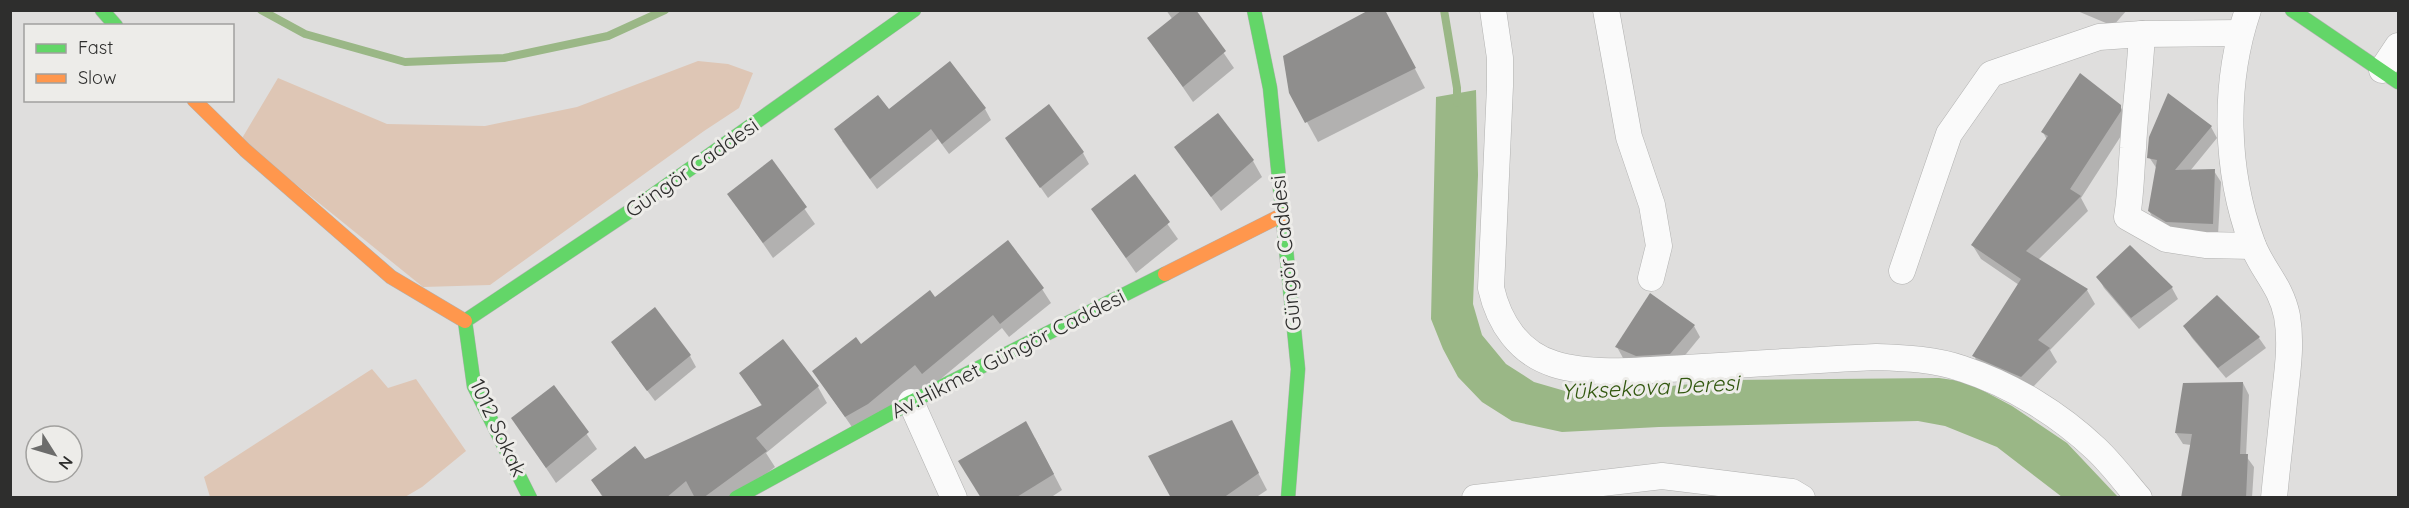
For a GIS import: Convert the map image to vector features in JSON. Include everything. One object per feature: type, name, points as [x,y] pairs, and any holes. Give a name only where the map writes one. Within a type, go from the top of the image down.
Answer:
[{"type":"street","points":[[102,10],[114,24]]},
{"type":"street","name":"Güngör Caddesi","points":[[465,321],[639,205],[914,10]]},
{"type":"street","name":"Güngör Caddesi","points":[[1254,10],[1270,88],[1298,369],[1288,498]]},
{"type":"street","points":[[1493,10],[1500,58],[1500,86],[1491,288],[1501,320],[1522,346],[1537,357],[1571,369],[1629,371],[1876,357],[1916,359],[1961,368],[2018,393],[2062,422],[2097,450],[2139,498]]},
{"type":"street","points":[[1606,10],[1629,136],[1652,205],[1659,246],[1651,278]]},
{"type":"street","points":[[2292,10],[2390,76],[2398,46]]},
{"type":"street","points":[[1902,271],[1949,134],[1991,74],[2099,37],[2244,22],[2233,87],[2231,137],[2235,178],[2253,246],[2277,286],[2287,316],[2289,358],[2274,498]]},
{"type":"street","points":[[2142,34],[2132,188],[2127,217],[2166,239],[2205,245],[2253,246]]},
{"type":"street","points":[[196,102],[245,150],[391,277],[465,321]]},
{"type":"street","name":"Av.Hikmet Güngör Caddesi","points":[[736,498],[911,402],[1282,214]]},
{"type":"street","name":"1012 Sokak","points":[[465,321],[474,386],[530,498]]},
{"type":"street","points":[[911,402],[954,498]]},
{"type":"street","points":[[1475,498],[1492,494],[1662,476],[1792,492],[1802,498]]},
{"type":"shaded area","points":[[698,61],[728,64],[753,73],[739,108],[490,285],[423,287],[241,140],[278,78],[387,124],[485,126],[577,107]]},
{"type":"shaded area","points":[[1476,90],[1478,175],[1473,304],[1482,335],[1506,364],[1534,382],[1565,391],[1610,392],[1732,380],[1939,378],[1967,382],[2012,406],[2067,443],[2118,497],[2062,497],[1997,447],[1945,426],[1918,421],[1659,427],[1562,432],[1512,421],[1482,402],[1458,377],[1431,319],[1436,97]]},
{"type":"shaded area","points":[[372,369],[388,388],[416,379],[466,451],[422,487],[405,497],[210,497],[204,477]]},
{"type":"building","points":[[1182,10],[1196,10],[1226,51],[1183,87],[1147,38]]},
{"type":"building","points":[[1369,10],[1385,10],[1416,68],[1305,123],[1289,93],[1283,56]]},
{"type":"building","points":[[950,61],[986,108],[942,144],[931,129],[870,179],[834,129],[878,95],[889,109]]},
{"type":"building","points":[[2080,73],[2121,105],[2121,111],[2070,189],[2081,196],[2026,251],[2088,289],[2038,340],[2050,348],[2021,377],[1972,356],[2021,279],[1971,245],[2048,136],[2041,132]]},
{"type":"building","points":[[2168,93],[2212,126],[2175,170],[2215,169],[2213,224],[2166,222],[2148,211],[2157,160],[2147,158],[2149,137]]},
{"type":"building","points":[[1049,104],[1084,152],[1040,188],[1005,138]]},
{"type":"building","points":[[1218,113],[1254,160],[1211,197],[1174,147]]},
{"type":"building","points":[[772,159],[807,207],[763,243],[727,194]]},
{"type":"building","points":[[1135,174],[1170,222],[1126,258],[1091,209]]},
{"type":"building","points":[[1008,240],[1044,288],[1000,324],[993,315],[922,374],[915,365],[868,404],[845,417],[812,371],[856,337],[861,344],[930,290],[935,297]]},
{"type":"building","points":[[2130,245],[2173,287],[2131,318],[2096,277]]},
{"type":"building","points":[[1650,293],[1695,325],[1670,354],[1636,356],[1615,347]]},
{"type":"building","points":[[2217,295],[2260,337],[2218,368],[2183,326]]},
{"type":"building","points":[[655,307],[691,355],[647,391],[611,342]]},
{"type":"building","points":[[783,339],[819,386],[756,438],[767,451],[703,498],[695,498],[686,481],[666,498],[604,498],[591,480],[635,446],[645,459],[762,405],[739,373]]},
{"type":"building","points":[[2243,382],[2240,454],[2248,454],[2246,498],[2181,498],[2192,434],[2175,433],[2183,383]]},
{"type":"building","points":[[554,385],[589,432],[546,468],[511,418]]},
{"type":"building","points":[[1232,420],[1259,473],[1223,498],[1171,498],[1148,456]]},
{"type":"building","points":[[1026,421],[1054,474],[1015,498],[981,498],[958,461]]},
{"type":"waterway","name":"Yüksekova Deresi","points":[[261,10],[305,34],[405,62],[504,58],[608,36],[665,10]]},
{"type":"waterway","name":"Yüksekova Deresi","points":[[1444,10],[1457,88],[1457,103]]},
{"type":"traffic: fast","points":[[102,10],[114,24]]},
{"type":"traffic: fast","points":[[465,321],[639,205],[914,10]]},
{"type":"traffic: fast","points":[[1254,10],[1270,88],[1298,369],[1288,498]]},
{"type":"traffic: fast","points":[[2292,10],[2398,82]]},
{"type":"traffic: fast","points":[[736,498],[911,402],[1165,274]]},
{"type":"traffic: fast","points":[[465,321],[474,386],[530,498]]},
{"type":"traffic: slow","points":[[196,102],[245,150],[391,277],[465,321]]},
{"type":"traffic: slow","points":[[1165,274],[1282,215]]}]
